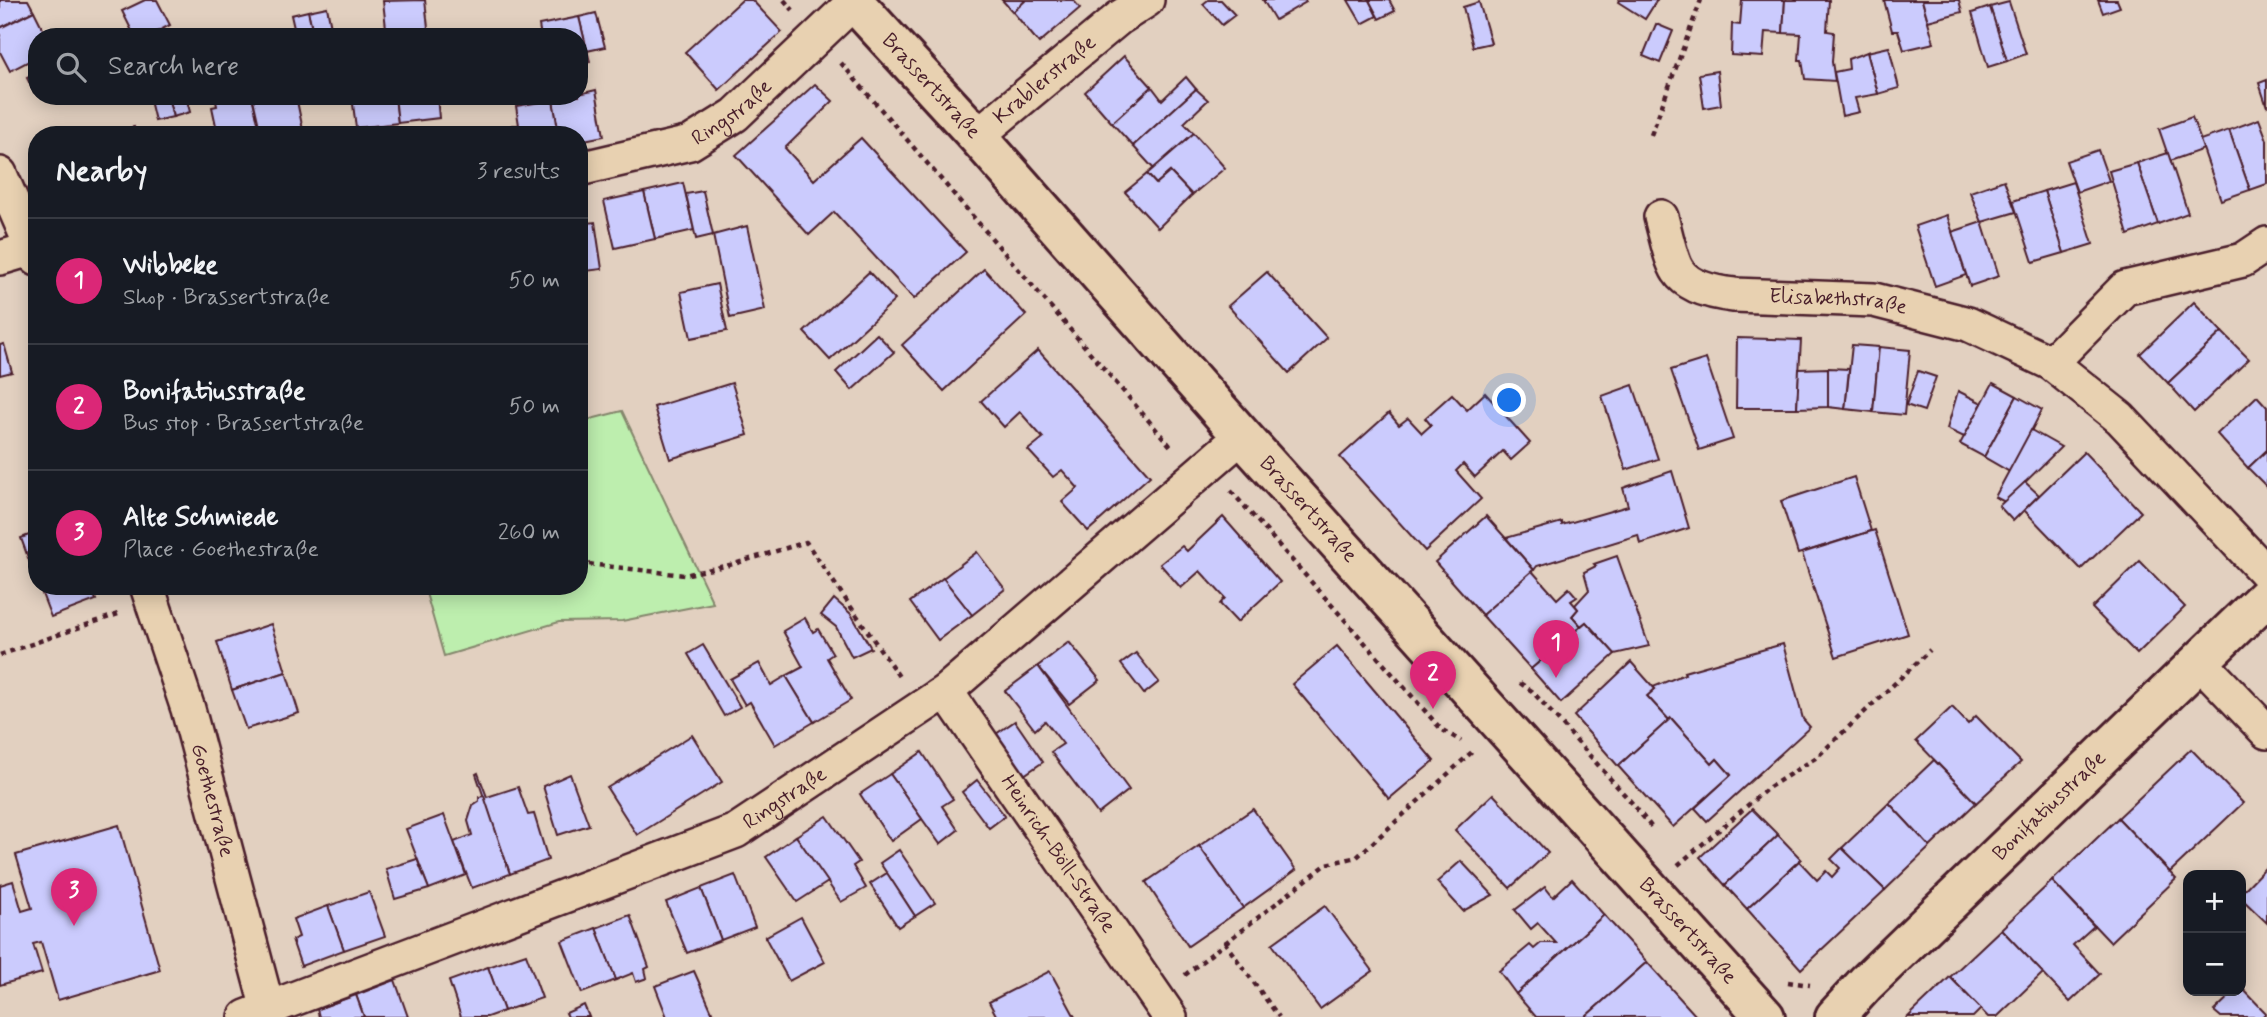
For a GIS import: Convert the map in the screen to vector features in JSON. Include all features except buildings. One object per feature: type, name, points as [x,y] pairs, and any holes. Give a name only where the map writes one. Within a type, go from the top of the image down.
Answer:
[{"type":"main road","name":"Brassertstraße","points":[[853,1],[1765,1017]]},
{"type":"main road","name":"Bonifatiusstraße","points":[[1835,1017],[1876,974],[2267,596]]},
{"type":"street","name":"Krablerstraße","points":[[977,136],[1119,18],[1147,0]]},
{"type":"street","name":"Ringstraße","points":[[588,167],[690,143],[735,115],[853,1]]},
{"type":"street","points":[[0,174],[28,235]]},
{"type":"street","name":"Elisabethstraße","points":[[1661,217],[1679,272],[1697,286],[1734,295],[1874,300],[1968,324],[2051,363],[2120,418],[2267,574]]},
{"type":"street","points":[[2051,363],[2125,288],[2243,260],[2267,244]]},
{"type":"street","points":[[0,258],[28,253]]},
{"type":"street","name":"Ringstraße","points":[[261,1014],[736,831],[933,700],[1242,436]]},
{"type":"street","name":"Goethestraße","points":[[149,595],[188,709],[261,1014]]},
{"type":"street","points":[[2200,662],[2267,732]]},
{"type":"street","name":"Heinrich-Böll-Straße","points":[[933,700],[1163,1007]]},
{"type":"path","points":[[784,0],[1182,459],[1234,494],[1441,729],[1475,748],[1357,857],[1327,864],[1225,943],[1163,1007]]},
{"type":"path","points":[[1651,135],[1701,0]]},
{"type":"path","points":[[588,564],[684,575],[734,564],[806,542],[933,700]]},
{"type":"path","points":[[0,655],[147,595]]},
{"type":"path","points":[[1650,889],[1768,788],[1818,757],[1930,650]]},
{"type":"path","points":[[1515,680],[1532,691],[1656,833]]},
{"type":"path","points":[[1671,854],[1688,874]]},
{"type":"path","points":[[1225,943],[1279,1017]]},
{"type":"path","points":[[1787,982],[1814,984]]},
{"type":"green space","points":[[622,411],[713,603],[622,621],[559,622],[444,656],[427,595],[588,595],[588,420]]},
{"type":"place","name":"Wibbeke","points":[[1556,678]]},
{"type":"place","name":"Bonifatiusstraße","points":[[1433,709]]},
{"type":"place","name":"Alte Schmiede","points":[[74,926]]}]
